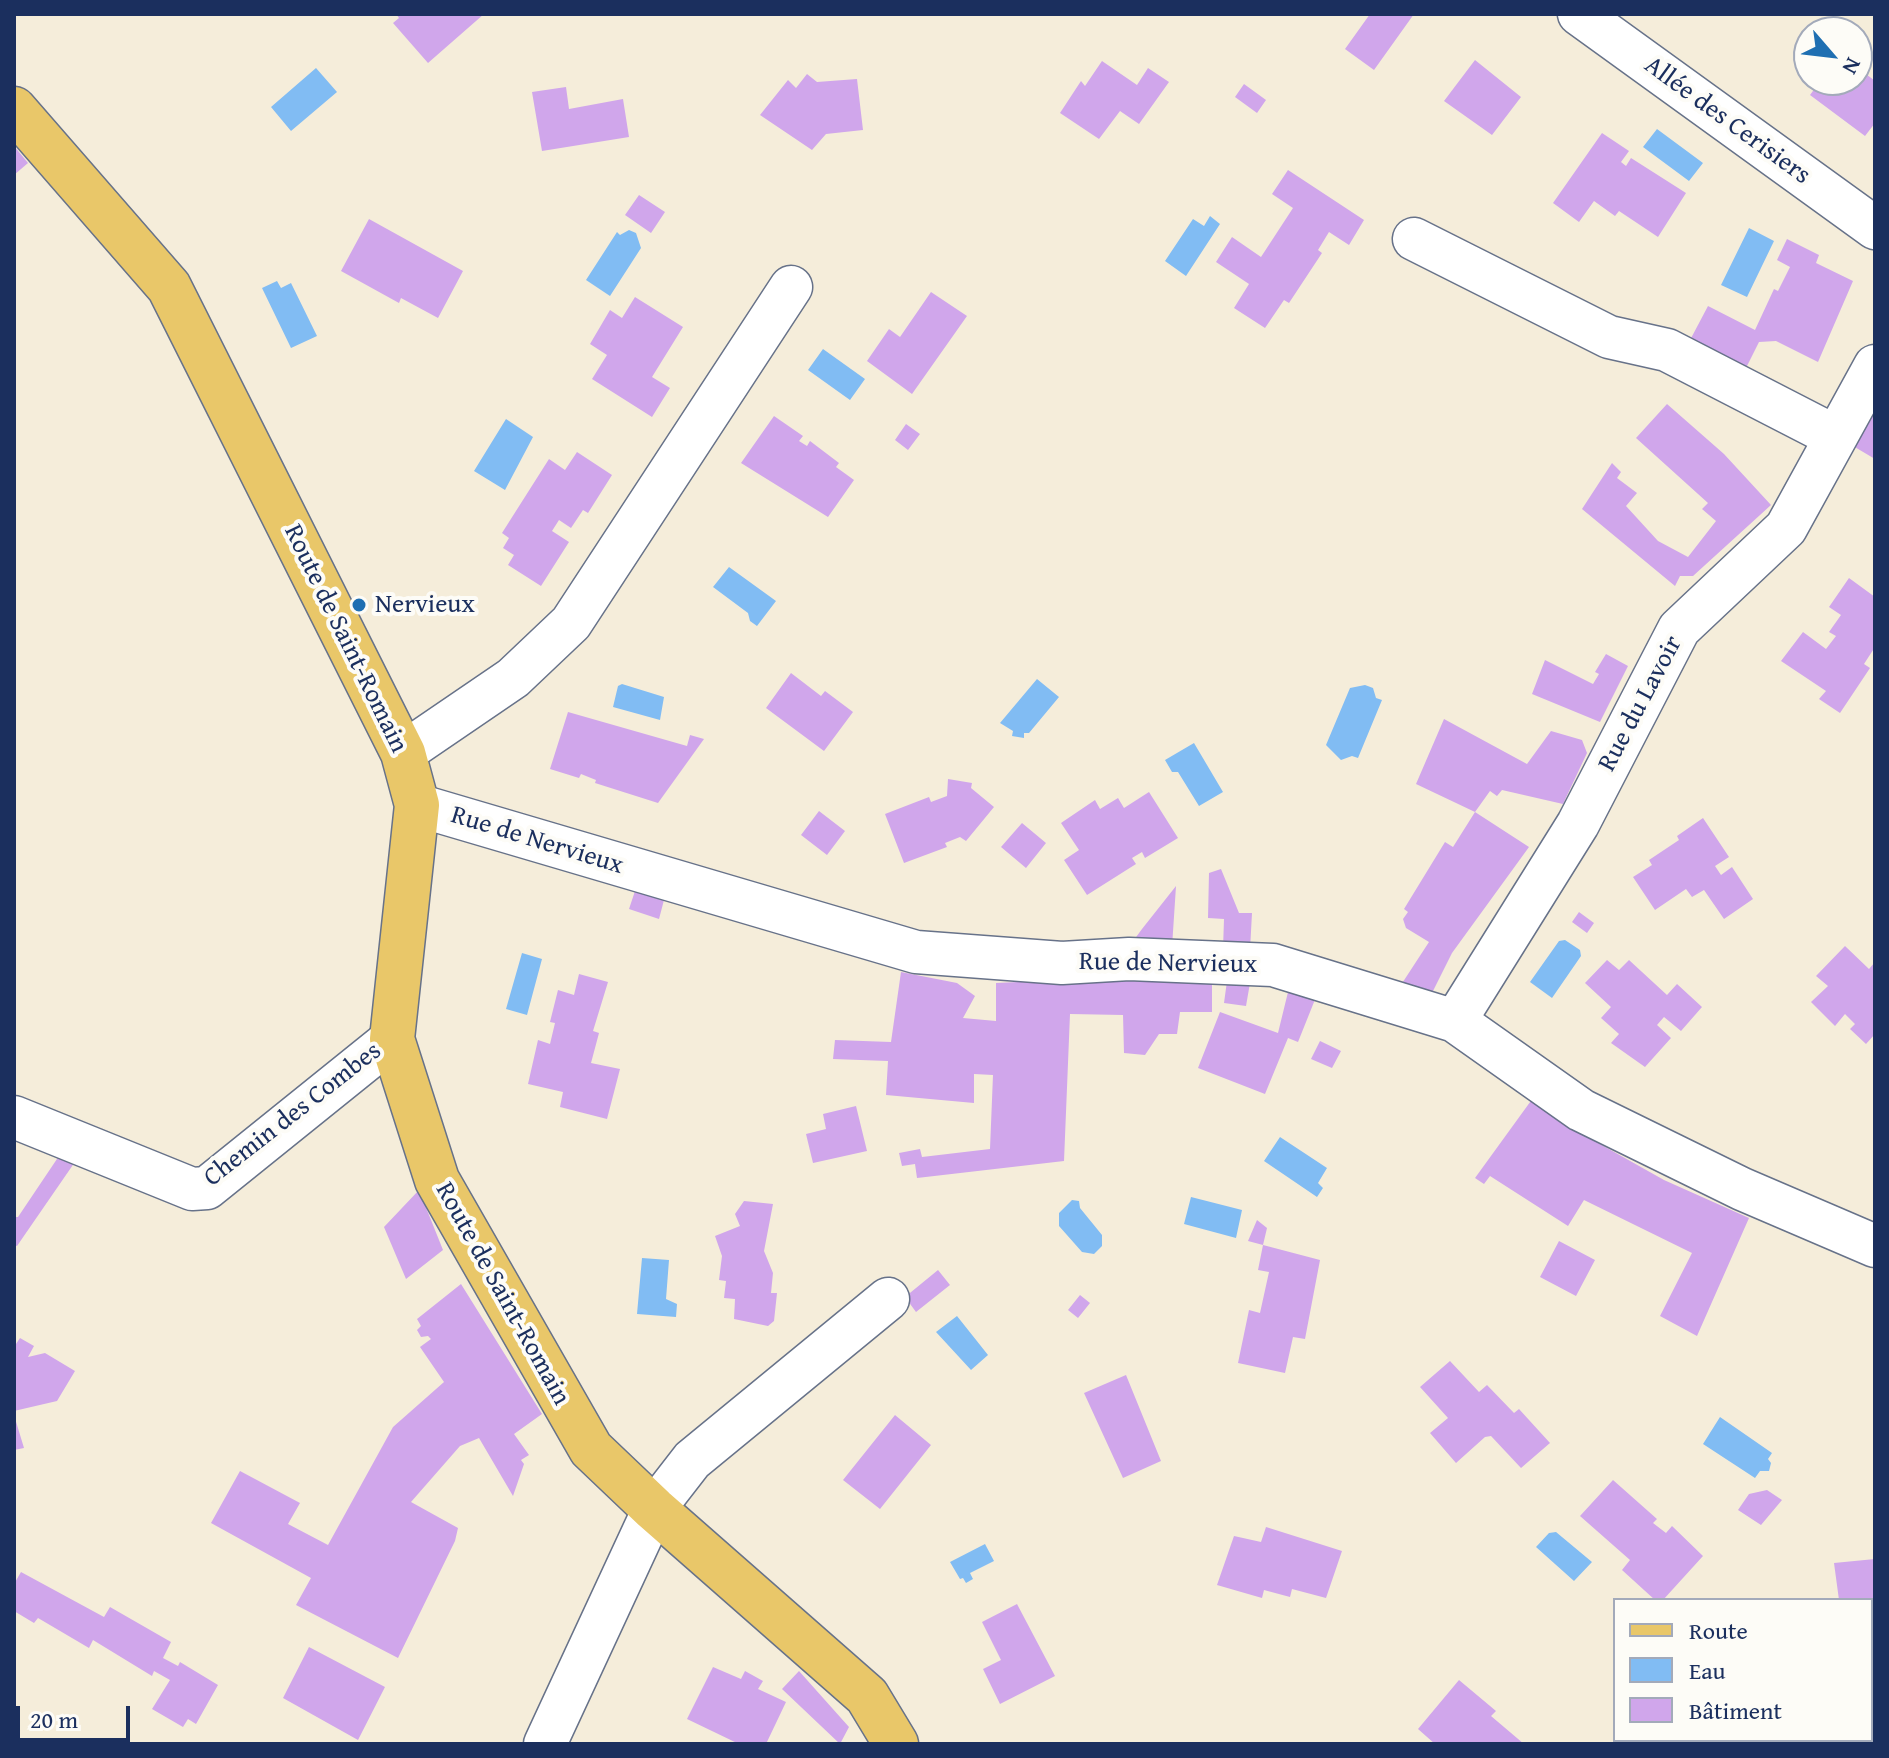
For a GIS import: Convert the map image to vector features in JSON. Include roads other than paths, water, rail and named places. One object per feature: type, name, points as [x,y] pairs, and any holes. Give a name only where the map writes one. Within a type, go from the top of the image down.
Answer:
[{"type":"main road","name":"Route de Saint-Romain","points":[[14,109],[169,287],[403,753],[417,805],[392,1039],[444,1193],[591,1449],[654,1509],[867,1696],[896,1744]]},
{"type":"street","name":"Allée des Cerisiers","points":[[1579,14],[1875,228]]},
{"type":"street","points":[[1414,239],[1609,337],[1667,350],[1836,437]]},
{"type":"street","points":[[403,753],[513,678],[571,623],[791,287]]},
{"type":"street","name":"Rue du Lavoir","points":[[1455,1021],[1578,824],[1679,629],[1786,528],[1875,366]]},
{"type":"street","name":"Rue de Nervieux","points":[[417,805],[916,952],[1062,963],[1129,959],[1273,965],[1455,1021],[1581,1110],[1742,1189],[1875,1246]]},
{"type":"street","name":"Chemin des Combes","points":[[14,1117],[192,1189],[207,1188],[392,1039]]},
{"type":"street","points":[[545,1744],[654,1509],[692,1460],[888,1299]]},
{"type":"water","points":[[316,68],[337,92],[291,131],[271,107]]},
{"type":"water","points":[[1657,129],[1703,163],[1689,181],[1643,147]]},
{"type":"water","points":[[1210,216],[1220,224],[1186,276],[1165,261],[1193,219],[1204,226]]},
{"type":"water","points":[[1749,228],[1774,241],[1747,297],[1721,285]]},
{"type":"water","points":[[629,230],[636,233],[641,248],[610,296],[586,280],[617,232],[620,235]]},
{"type":"water","points":[[277,281],[281,288],[291,283],[317,336],[291,348],[262,288]]},
{"type":"water","points":[[823,349],[865,379],[850,400],[808,370]]},
{"type":"water","points":[[506,419],[533,437],[505,490],[474,471]]},
{"type":"water","points":[[729,567],[776,601],[757,626],[750,621],[748,613],[713,587]]},
{"type":"water","points":[[1037,679],[1059,697],[1029,733],[1024,733],[1024,738],[1012,736],[1013,731],[1000,723]]},
{"type":"water","points":[[622,684],[664,697],[660,720],[613,707],[618,686]]},
{"type":"water","points":[[1365,685],[1373,688],[1376,698],[1382,700],[1358,758],[1352,756],[1341,760],[1326,745],[1350,688]]},
{"type":"water","points":[[1194,743],[1223,792],[1199,806],[1178,772],[1172,772],[1165,760]]},
{"type":"water","points":[[1565,940],[1580,950],[1581,956],[1552,998],[1530,982],[1559,941]]},
{"type":"water","points":[[522,953],[542,959],[527,1015],[506,1009]]},
{"type":"water","points":[[1280,1137],[1327,1168],[1318,1183],[1323,1188],[1317,1197],[1264,1161]]},
{"type":"water","points":[[1191,1197],[1242,1210],[1236,1238],[1184,1224]]},
{"type":"water","points":[[1072,1200],[1079,1201],[1080,1208],[1102,1235],[1102,1246],[1094,1254],[1082,1252],[1059,1226],[1059,1213]]},
{"type":"water","points":[[642,1258],[669,1260],[666,1299],[677,1304],[676,1317],[637,1314]]},
{"type":"water","points":[[957,1316],[988,1355],[971,1370],[936,1332]]},
{"type":"water","points":[[1720,1417],[1772,1453],[1768,1459],[1771,1463],[1769,1471],[1760,1471],[1755,1478],[1703,1444]]},
{"type":"water","points":[[1556,1532],[1592,1562],[1574,1581],[1536,1547],[1549,1533]]},
{"type":"water","points":[[985,1544],[994,1561],[970,1573],[973,1579],[966,1583],[950,1562]]},
{"type":"place","name":"Nervieux","points":[[359,605]]}]
